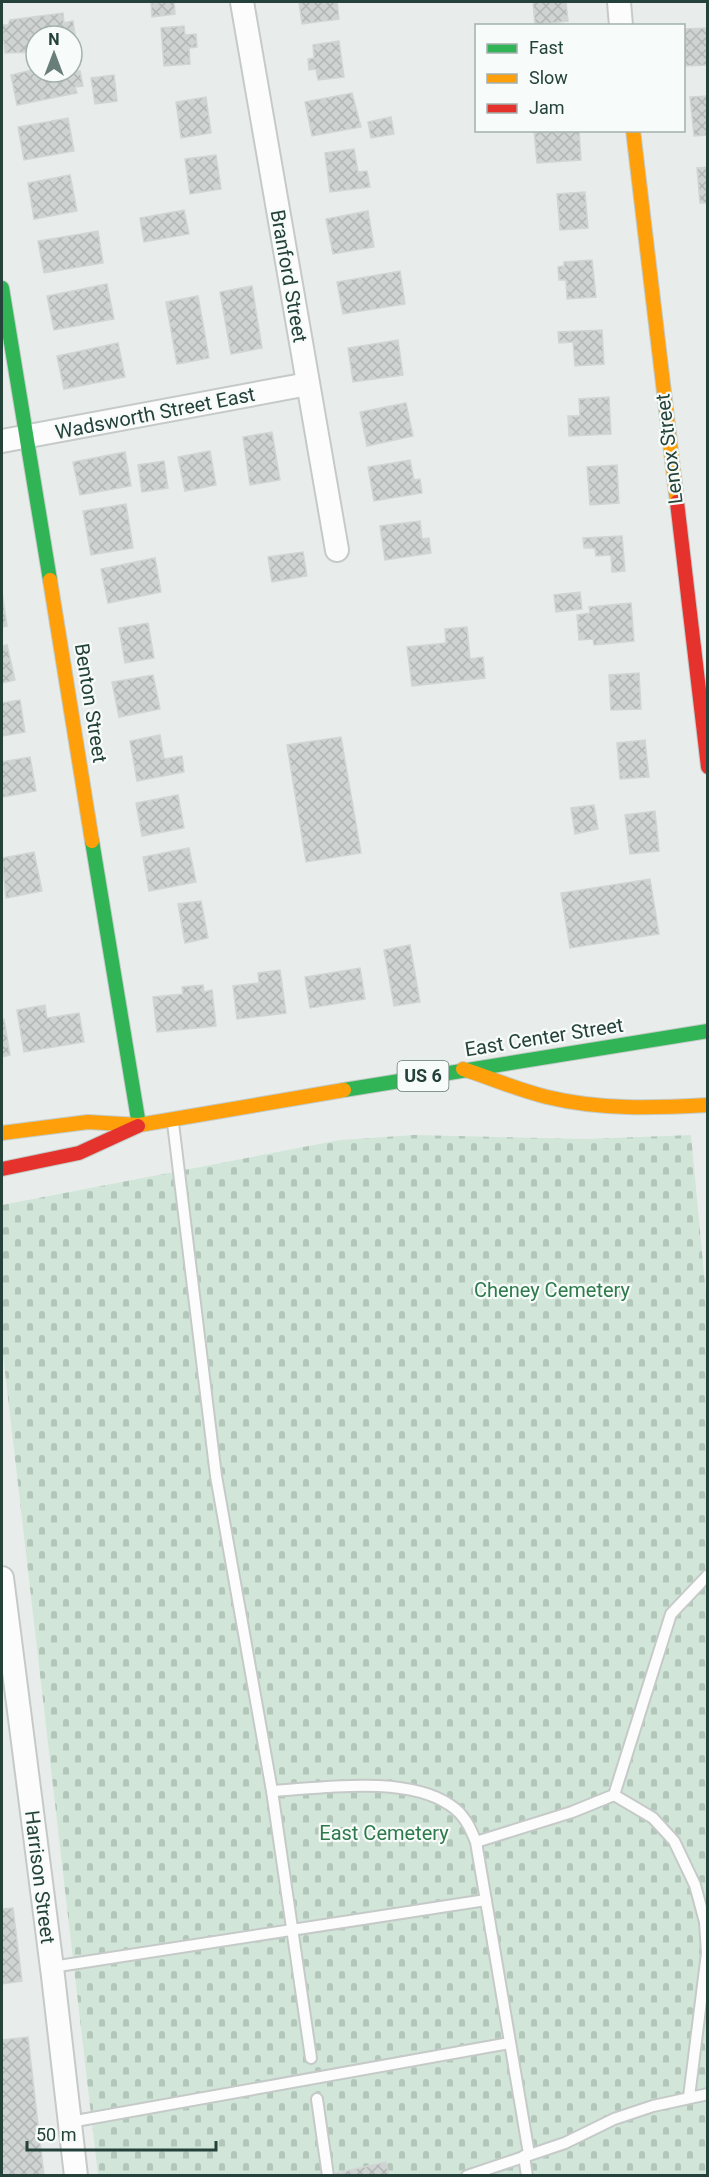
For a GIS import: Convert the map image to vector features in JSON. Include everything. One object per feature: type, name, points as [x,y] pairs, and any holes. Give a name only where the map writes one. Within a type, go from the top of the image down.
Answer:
[{"type":"street","name":"Branford Street","points":[[242,2],[337,550]]},
{"type":"street","points":[[619,2],[621,24]]},
{"type":"street","name":"Lenox Street","points":[[633,132],[708,767]]},
{"type":"street","name":"Benton Street","points":[[2,288],[139,1125]]},
{"type":"street","name":"Wadsworth Street East","points":[[2,441],[308,384]]},
{"type":"street","name":"East Center Street","points":[[2,1133],[70,1122],[121,1122],[139,1125],[464,1069],[708,1031]]},
{"type":"street","points":[[464,1069],[554,1099],[581,1103],[634,1109],[708,1105]]},
{"type":"street","name":"East Center Street","points":[[2,1168],[79,1153],[124,1135],[139,1125]]},
{"type":"street","name":"Harrison Street","points":[[2,1578],[76,2175]]},
{"type":"lane","points":[[173,1119],[216,1476],[272,1791],[311,2058]]},
{"type":"lane","points":[[614,1795],[671,1614],[708,1575]]},
{"type":"lane","points":[[272,1791],[392,1787],[430,1794],[452,1805],[468,1822],[476,1842],[510,2043],[527,2175]]},
{"type":"lane","points":[[476,1842],[572,1812],[614,1795]]},
{"type":"lane","points":[[614,1795],[653,1818],[674,1842],[695,1885],[705,1922],[707,1953],[688,2097]]},
{"type":"lane","points":[[52,1967],[486,1900]]},
{"type":"lane","points":[[70,2122],[510,2043]]},
{"type":"lane","points":[[467,2175],[585,2135],[614,2120],[688,2097],[708,2094]]},
{"type":"lane","points":[[317,2099],[328,2175]]},
{"type":"green space","name":"East Cemetery","points":[[414,1135],[586,1139],[691,1135],[708,1316],[707,2175],[98,2175],[2,1346],[2,1205],[340,1140]]},
{"type":"building","points":[[174,2],[175,14],[152,17],[151,3]]},
{"type":"building","points":[[299,2],[337,2],[339,19],[302,24]]},
{"type":"building","points":[[533,2],[566,2],[568,21],[535,24]]},
{"type":"building","points":[[63,13],[64,23],[73,21],[73,24],[24,24],[24,52],[5,53],[2,25],[8,25],[10,20]]},
{"type":"building","points":[[184,26],[185,35],[196,34],[197,47],[189,48],[190,64],[164,66],[161,28]]},
{"type":"building","points":[[708,28],[708,65],[685,66],[685,29]]},
{"type":"building","points":[[339,41],[344,77],[318,80],[316,69],[309,70],[308,59],[314,58],[313,45]]},
{"type":"building","points":[[24,72],[24,84],[83,84],[83,86],[75,87],[77,93],[17,105],[11,75]]},
{"type":"building","points":[[114,75],[117,101],[95,104],[91,78]]},
{"type":"building","points":[[352,93],[361,127],[312,136],[305,102]]},
{"type":"building","points":[[708,96],[708,135],[694,136],[690,97]]},
{"type":"building","points":[[206,97],[211,133],[181,138],[176,102]]},
{"type":"building","points":[[391,117],[394,134],[371,138],[368,122]]},
{"type":"building","points":[[68,118],[74,151],[24,160],[18,127]]},
{"type":"building","points":[[534,132],[579,132],[581,160],[537,163]]},
{"type":"building","points":[[354,149],[358,172],[367,171],[370,187],[330,192],[325,153]]},
{"type":"building","points":[[216,155],[221,189],[190,194],[185,159]]},
{"type":"building","points":[[708,167],[708,203],[700,203],[697,168]]},
{"type":"building","points":[[70,175],[77,211],[34,219],[28,183]]},
{"type":"building","points":[[585,192],[588,228],[560,230],[557,194]]},
{"type":"building","points":[[184,210],[189,234],[144,242],[140,218]]},
{"type":"building","points":[[368,211],[374,247],[333,254],[326,219]]},
{"type":"building","points":[[98,231],[103,263],[44,273],[38,241]]},
{"type":"building","points":[[592,260],[596,297],[567,299],[566,280],[559,280],[558,267],[564,266],[564,262]]},
{"type":"building","points":[[400,271],[405,304],[343,314],[337,282]]},
{"type":"building","points":[[107,284],[114,319],[54,330],[47,296]]},
{"type":"building","points":[[252,286],[262,348],[231,354],[220,292]]},
{"type":"building","points":[[198,296],[209,358],[177,364],[166,302]]},
{"type":"building","points":[[602,330],[604,364],[575,366],[573,342],[559,343],[558,332]]},
{"type":"building","points":[[398,340],[403,375],[353,382],[348,348]]},
{"type":"building","points":[[118,343],[125,377],[64,389],[57,356]]},
{"type":"building","points":[[609,397],[611,434],[569,436],[568,416],[580,416],[579,399]]},
{"type":"building","points":[[406,403],[413,436],[367,446],[360,412]]},
{"type":"building","points":[[272,432],[280,480],[250,485],[243,437]]},
{"type":"building","points":[[210,451],[216,485],[185,491],[178,457]]},
{"type":"building","points":[[125,452],[131,486],[80,495],[73,462]]},
{"type":"building","points":[[410,460],[414,480],[420,479],[422,493],[374,501],[368,467]]},
{"type":"building","points":[[164,461],[168,488],[142,492],[138,465]]},
{"type":"building","points":[[617,465],[619,503],[590,505],[587,467]]},
{"type":"building","points":[[126,504],[133,548],[91,555],[83,511]]},
{"type":"building","points":[[420,521],[422,539],[429,538],[431,553],[385,560],[380,526]]},
{"type":"building","points":[[622,536],[625,571],[612,572],[611,555],[596,556],[595,548],[584,548],[583,538]]},
{"type":"building","points":[[303,552],[307,576],[272,582],[268,557]]},
{"type":"building","points":[[155,558],[161,592],[108,603],[101,569]]},
{"type":"building","points":[[2,592],[7,626],[2,627]]},
{"type":"building","points":[[580,592],[582,609],[556,612],[554,595]]},
{"type":"building","points":[[631,603],[634,641],[594,645],[593,639],[579,640],[577,615],[590,613],[589,607]]},
{"type":"building","points":[[148,623],[154,658],[125,663],[119,628]]},
{"type":"building","points":[[467,627],[470,659],[483,657],[485,678],[412,686],[407,647],[446,643],[445,629]]},
{"type":"building","points":[[7,645],[15,680],[2,683],[2,646]]},
{"type":"building","points":[[639,673],[641,709],[611,710],[609,675]]},
{"type":"building","points":[[153,675],[160,709],[119,717],[112,682]]},
{"type":"building","points":[[20,700],[25,732],[2,736],[2,703]]},
{"type":"building","points":[[160,735],[164,759],[182,756],[184,772],[137,781],[130,741]]},
{"type":"building","points":[[341,737],[361,853],[306,862],[287,745]]},
{"type":"building","points":[[645,740],[649,777],[620,779],[617,743]]},
{"type":"building","points":[[30,757],[36,791],[2,797],[2,762]]},
{"type":"building","points":[[178,795],[184,828],[142,836],[136,803]]},
{"type":"building","points":[[594,805],[598,829],[575,834],[571,808]]},
{"type":"building","points":[[655,811],[659,851],[630,854],[625,815]]},
{"type":"building","points":[[189,848],[196,882],[149,891],[143,857]]},
{"type":"building","points":[[34,852],[42,891],[6,898],[2,858]]},
{"type":"building","points":[[650,879],[659,934],[570,948],[561,893]]},
{"type":"building","points":[[201,901],[208,938],[185,943],[178,904]]},
{"type":"building","points":[[410,945],[420,1002],[394,1006],[384,950]]},
{"type":"building","points":[[360,968],[365,999],[310,1008],[305,977]]},
{"type":"building","points":[[280,970],[286,1013],[237,1019],[233,986],[259,983],[258,973]]},
{"type":"building","points":[[203,985],[204,992],[212,990],[216,1026],[157,1032],[153,997],[183,994],[182,987]]},
{"type":"building","points":[[45,1005],[47,1018],[79,1013],[84,1042],[24,1052],[17,1010]]},
{"type":"building","points":[[4,1019],[10,1055],[2,1057],[2,1020]]},
{"type":"building","points":[[13,1908],[22,1981],[2,1984],[2,1909]]},
{"type":"building","points":[[28,2037],[44,2176],[2,2176],[2,2040]]},
{"type":"building","points":[[386,2162],[389,2176],[333,2176],[333,2174]]},
{"type":"traffic: fast","points":[[2,288],[50,580]]},
{"type":"traffic: fast","points":[[92,841],[139,1125]]},
{"type":"traffic: fast","points":[[344,1090],[708,1031]]},
{"type":"traffic: slow","points":[[633,132],[677,502]]},
{"type":"traffic: slow","points":[[50,580],[92,841]]},
{"type":"traffic: slow","points":[[463,1069],[536,1094],[587,1104],[647,1107],[708,1105]]},
{"type":"traffic: slow","points":[[2,1133],[88,1122],[139,1125],[344,1090]]},
{"type":"traffic: jam","points":[[677,502],[708,767]]},
{"type":"traffic: jam","points":[[2,1169],[79,1153],[138,1126]]},
{"type":"park label","name":"Cheney Cemetery","points":[[552,1290]]}]
